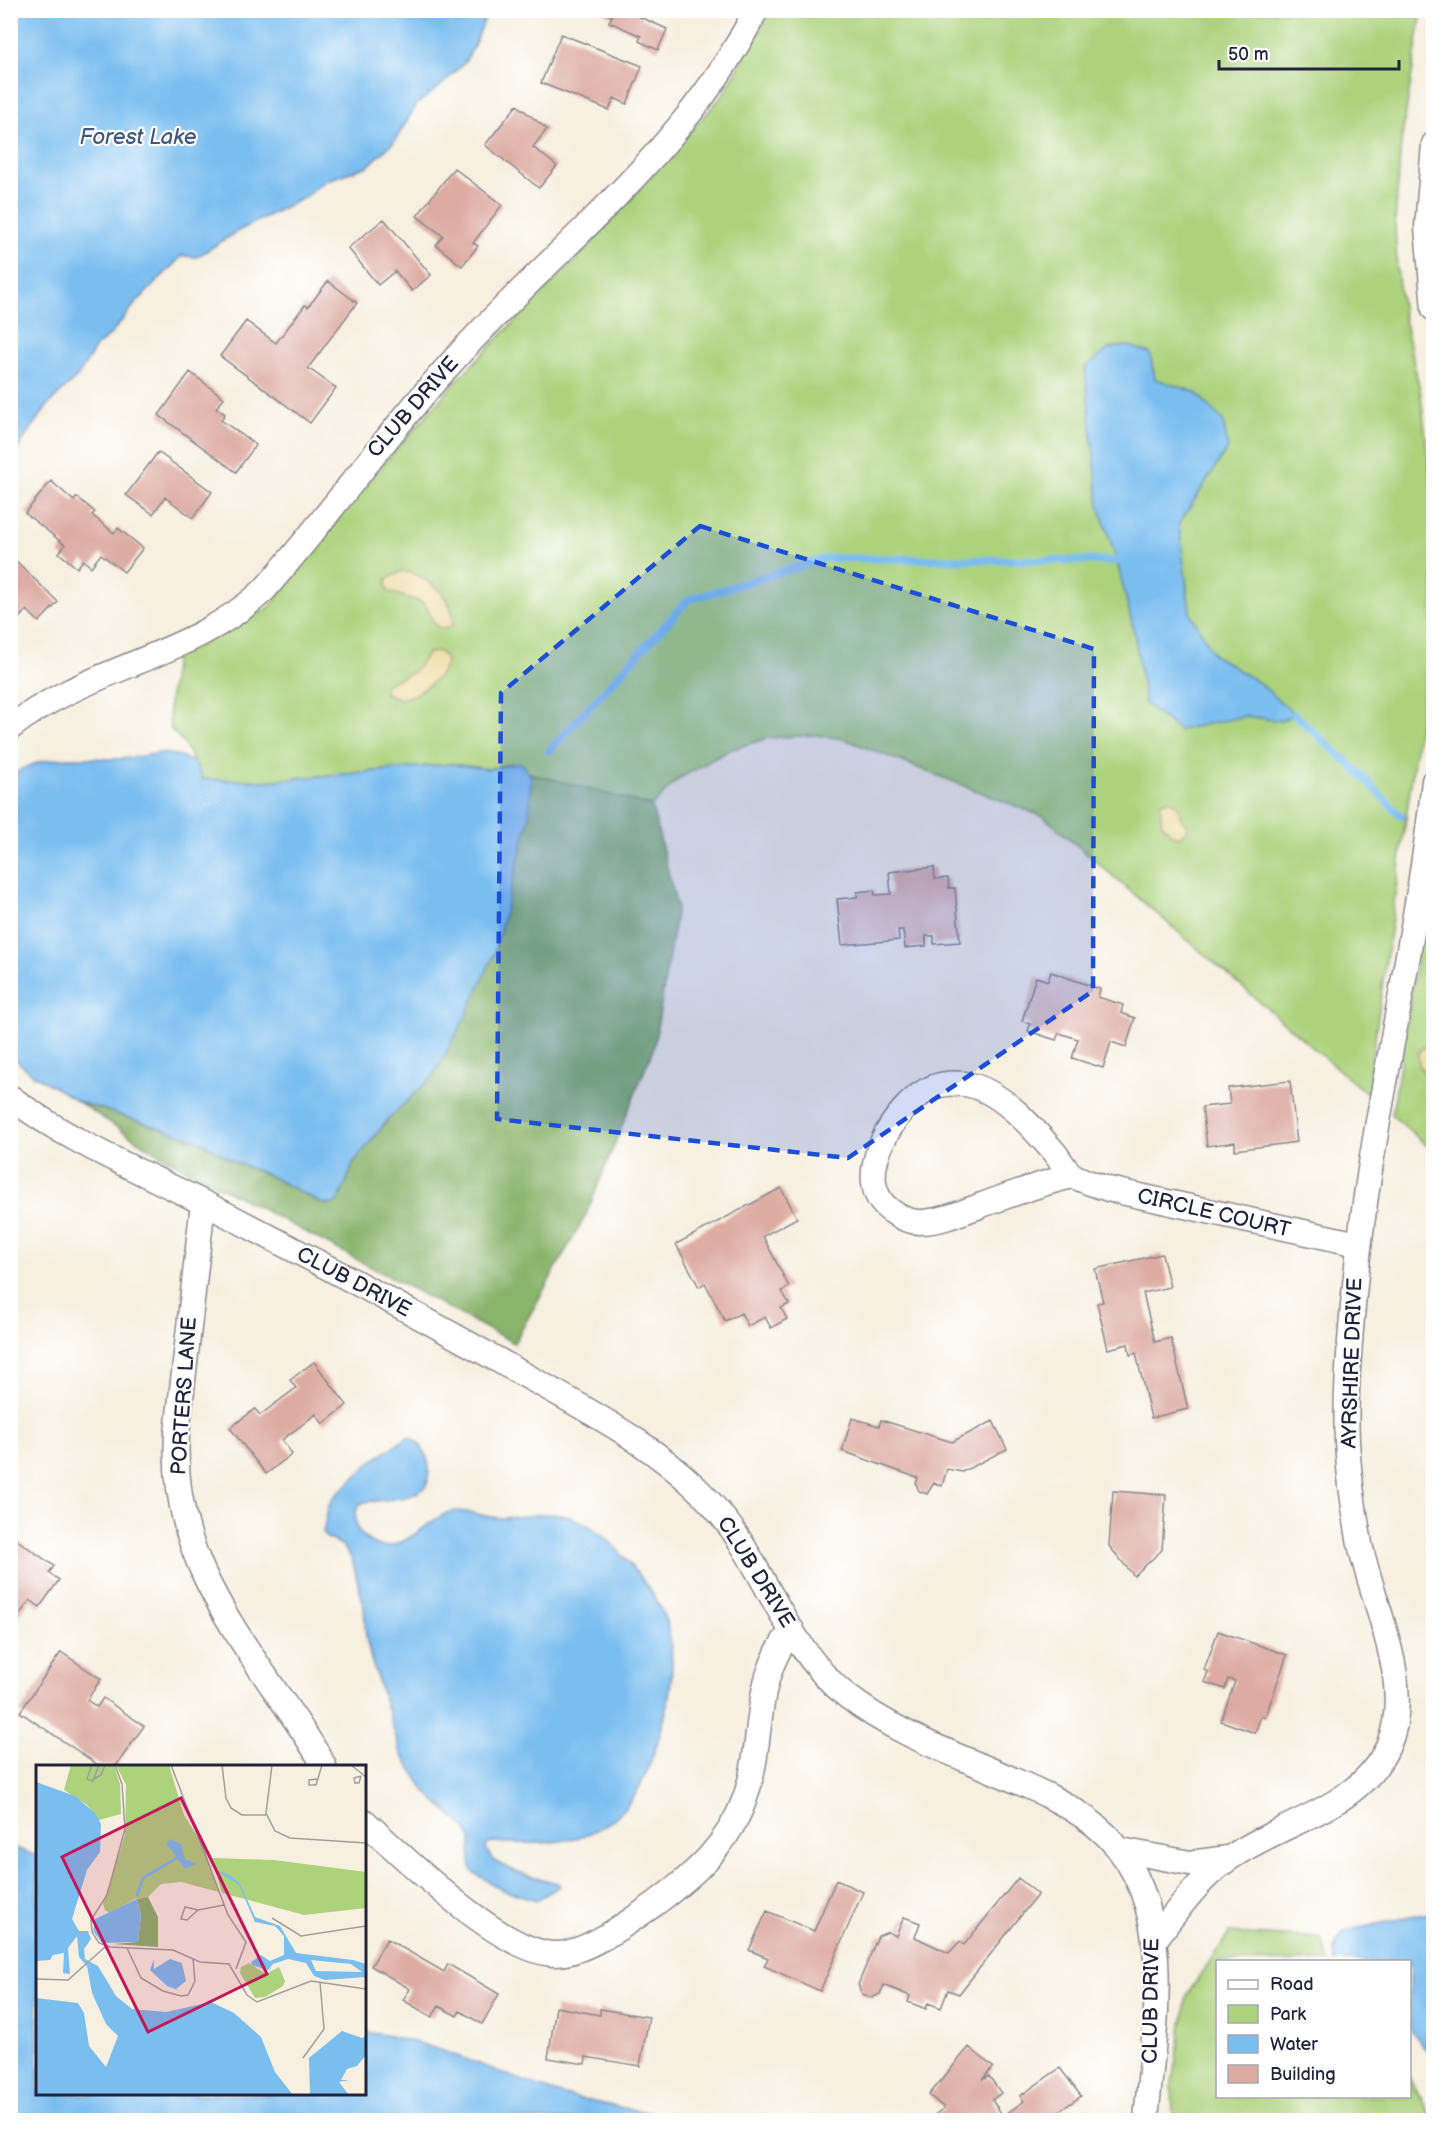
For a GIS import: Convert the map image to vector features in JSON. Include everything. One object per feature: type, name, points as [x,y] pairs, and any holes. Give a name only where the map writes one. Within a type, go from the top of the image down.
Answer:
[{"type":"street","name":"CLUB DRIVE","points":[[10,728],[43,705],[70,691],[207,631],[237,613],[264,590],[396,424],[435,380],[677,130],[716,79],[756,10]]},
{"type":"street","points":[[1434,144],[1427,227],[1434,309]]},
{"type":"street","name":"AYRSHIRE DRIVE","points":[[1154,1941],[1200,1883],[1228,1858],[1350,1792],[1368,1777],[1382,1759],[1394,1729],[1397,1714],[1394,1671],[1361,1547],[1349,1458],[1349,1364],[1358,1245],[1434,781]]},
{"type":"street","points":[[948,1083],[974,1086],[996,1098],[1037,1135],[1072,1176],[1048,1181],[954,1215],[920,1222],[896,1215],[885,1208],[873,1189],[873,1176],[883,1142],[905,1107],[926,1091],[948,1083]]},
{"type":"street","name":"CLUB DRIVE","points":[[10,1097],[116,1159],[478,1348],[611,1424],[674,1467],[711,1502],[738,1538],[806,1652],[831,1682],[868,1711],[929,1743],[1054,1799],[1095,1825],[1121,1850],[1144,1891],[1154,1941],[1155,2010],[1146,2121]]},
{"type":"street","name":"CIRCLE COURT","points":[[1072,1176],[1119,1191],[1358,1245]]},
{"type":"street","name":"PORTERS LANE","points":[[203,1203],[177,1434],[178,1494],[189,1538],[214,1597],[323,1765]]},
{"type":"street","points":[[366,1823],[481,1920],[518,1944],[538,1952],[557,1954],[583,1947],[618,1928],[674,1890],[711,1857],[726,1837],[738,1816],[746,1794],[764,1686],[771,1660],[792,1629]]},
{"type":"street","name":"AYRSHIRE DRIVE","points":[[1121,1850],[1190,1863],[1228,1858]]},
{"type":"highlighted area","points":[[700,526],[1094,649],[1093,991],[848,1158],[497,1119],[501,693]]},
{"type":"green space","points":[[771,11],[1422,11],[1401,143],[1395,222],[1397,270],[1403,314],[1421,395],[1433,502],[1433,601],[1426,677],[1367,1094],[1044,817],[844,739],[816,735],[768,738],[729,750],[678,779],[652,806],[529,773],[511,763],[488,769],[451,764],[268,781],[202,779],[184,744],[170,728],[169,703],[175,658],[269,608],[361,490],[457,380],[582,253],[722,96]]},
{"type":"green space","points":[[529,773],[652,806],[677,907],[654,1047],[586,1215],[514,1343],[158,1154],[77,1101],[201,1141],[235,1162],[266,1174],[321,1203],[327,1205],[339,1199],[354,1162],[390,1117],[433,1076],[494,954],[529,818]]},
{"type":"green space","points":[[1433,871],[1433,1151],[1392,1115]]},
{"type":"green space","points":[[1229,1933],[1321,1938],[1329,1960],[1216,1960],[1216,2098],[1411,2098],[1411,2080],[1433,2120],[1173,2120],[1172,2082],[1187,1995]]},
{"type":"sand","points":[[402,571],[420,577],[438,590],[450,607],[453,617],[452,626],[441,628],[437,626],[424,603],[389,592],[387,579]]},
{"type":"sand","points":[[438,651],[446,659],[445,666],[430,685],[401,699],[385,693],[385,685],[415,671],[427,654]]},
{"type":"sand","points":[[1168,800],[1178,805],[1181,819],[1187,825],[1186,831],[1179,837],[1172,835],[1162,824],[1160,803]]},
{"type":"sand","points":[[1423,1047],[1433,1049],[1433,1075],[1425,1073],[1419,1066],[1418,1054]]},
{"type":"water","name":"Forest Lake","points":[[11,10],[488,11],[473,48],[464,63],[442,85],[418,103],[394,142],[368,166],[325,181],[305,197],[238,231],[197,257],[182,256],[136,303],[111,334],[96,347],[78,376],[49,404],[11,459]]},
{"type":"water","points":[[1129,346],[1150,353],[1155,379],[1195,392],[1223,420],[1228,448],[1179,524],[1190,612],[1214,655],[1261,684],[1294,714],[1281,721],[1246,716],[1179,730],[1145,704],[1135,636],[1117,561],[1099,505],[1085,368],[1110,348]]},
{"type":"water","points":[[160,753],[181,756],[196,764],[202,779],[268,781],[451,764],[488,769],[519,763],[524,765],[531,778],[529,818],[494,954],[465,1018],[433,1076],[390,1117],[354,1162],[339,1199],[332,1205],[321,1203],[266,1174],[235,1162],[201,1141],[77,1101],[32,1074],[11,1056],[11,776],[48,760],[61,758],[125,759]]},
{"type":"water","points":[[408,1437],[415,1440],[425,1453],[428,1461],[428,1479],[425,1486],[414,1494],[364,1502],[358,1506],[357,1526],[372,1543],[385,1546],[398,1544],[446,1513],[456,1511],[501,1518],[546,1514],[564,1515],[589,1526],[617,1550],[650,1590],[666,1621],[672,1659],[668,1699],[652,1758],[633,1798],[618,1815],[601,1828],[582,1836],[539,1843],[492,1842],[486,1846],[495,1861],[527,1875],[558,1883],[560,1886],[537,1900],[502,1890],[473,1872],[470,1863],[471,1839],[465,1828],[425,1791],[401,1753],[371,1659],[366,1637],[364,1607],[352,1559],[342,1545],[325,1537],[323,1532],[329,1505],[333,1498],[372,1461]]},
{"type":"water","points":[[10,1846],[36,1856],[36,2095],[366,2095],[366,2032],[411,2041],[561,2094],[690,2120],[11,2120]]},
{"type":"water","points":[[1434,1912],[1433,2059],[1411,2030],[1411,1960],[1334,1960],[1337,1945],[1345,1931]]},
{"type":"building","points":[[643,10],[640,17],[667,29],[658,50],[639,41],[641,36],[609,22],[612,16],[599,11]]},
{"type":"building","points":[[561,34],[642,66],[627,104],[614,98],[609,110],[541,83]]},
{"type":"building","points":[[517,105],[547,129],[533,147],[557,166],[539,188],[485,145]]},
{"type":"building","points":[[454,168],[502,205],[473,243],[478,246],[462,266],[436,245],[443,236],[417,216]]},
{"type":"building","points":[[384,219],[431,275],[412,291],[395,271],[378,285],[348,248]]},
{"type":"building","points":[[328,281],[357,303],[308,368],[336,388],[310,423],[220,356],[246,321],[276,343],[305,305],[308,307]]},
{"type":"building","points":[[190,372],[224,398],[216,408],[225,414],[221,420],[256,445],[236,472],[159,415]]},
{"type":"building","points":[[158,452],[212,492],[193,518],[165,497],[153,514],[126,495]]},
{"type":"building","points":[[51,481],[74,501],[77,497],[95,512],[92,515],[114,533],[118,528],[143,548],[124,572],[101,554],[91,567],[83,560],[77,568],[59,553],[65,545],[25,513]]},
{"type":"building","points":[[10,555],[58,602],[39,622],[27,610],[10,626]]},
{"type":"building","points":[[934,867],[935,879],[948,878],[949,888],[955,888],[960,942],[934,944],[934,936],[926,936],[926,946],[905,948],[903,930],[898,930],[899,940],[842,945],[837,899],[857,897],[857,892],[874,890],[875,895],[891,894],[889,872]]},
{"type":"building","points":[[1051,972],[1100,989],[1098,997],[1123,1005],[1121,1013],[1135,1018],[1126,1047],[1111,1042],[1103,1068],[1072,1058],[1078,1039],[1059,1033],[1056,1040],[1028,1031],[1030,1024],[1022,1021],[1036,977],[1048,981]]},
{"type":"building","points":[[1290,1081],[1297,1142],[1235,1150],[1235,1142],[1207,1146],[1202,1107],[1230,1104],[1228,1088]]},
{"type":"building","points":[[781,1188],[797,1218],[763,1236],[789,1287],[782,1291],[789,1304],[781,1308],[787,1319],[771,1328],[765,1317],[748,1326],[741,1313],[725,1321],[705,1283],[699,1287],[676,1244]]},
{"type":"building","points":[[1162,1254],[1170,1287],[1143,1293],[1155,1342],[1171,1338],[1188,1409],[1151,1418],[1136,1353],[1130,1355],[1128,1344],[1108,1349],[1097,1303],[1103,1302],[1095,1269]]},
{"type":"building","points":[[314,1362],[347,1405],[323,1424],[316,1414],[282,1440],[292,1454],[266,1474],[230,1428],[255,1409],[260,1415],[296,1388],[290,1380]]},
{"type":"building","points":[[852,1418],[879,1426],[881,1420],[952,1442],[993,1421],[1007,1449],[962,1472],[947,1469],[942,1486],[934,1483],[927,1494],[919,1491],[916,1484],[918,1478],[842,1451]]},
{"type":"building","points":[[1113,1491],[1166,1495],[1162,1550],[1134,1576],[1109,1546]]},
{"type":"building","points":[[10,1535],[54,1566],[49,1573],[59,1580],[40,1607],[30,1600],[10,1628]]},
{"type":"building","points":[[1218,1631],[1287,1655],[1265,1718],[1261,1716],[1255,1733],[1221,1721],[1235,1681],[1228,1679],[1225,1689],[1204,1682],[1208,1672],[1204,1670]]},
{"type":"building","points":[[61,1652],[101,1679],[87,1700],[97,1707],[103,1698],[144,1726],[117,1765],[99,1765],[20,1712]]},
{"type":"building","points":[[1018,1878],[1038,1894],[959,1994],[948,1990],[941,2008],[928,2003],[926,2009],[908,2002],[910,1996],[884,1985],[880,1994],[872,1998],[862,1994],[858,1985],[878,1936],[888,1932],[896,1936],[904,1917],[920,1923],[915,1937],[949,1953],[960,1941],[964,1945]]},
{"type":"building","points":[[836,1880],[863,1892],[820,1991],[764,1966],[768,1958],[749,1950],[767,1911],[814,1931]]},
{"type":"building","points":[[387,1939],[444,1972],[448,1964],[499,1994],[482,2024],[460,2011],[457,2016],[439,2006],[432,2017],[403,2000],[410,1989],[371,1966]]},
{"type":"building","points":[[556,2007],[600,2015],[600,2009],[649,2017],[640,2066],[586,2057],[585,2064],[548,2058]]},
{"type":"building","points":[[969,2047],[993,2067],[982,2080],[989,2076],[1001,2093],[992,2100],[1003,2116],[1024,2101],[1020,2096],[1060,2068],[1081,2096],[1046,2120],[937,2120],[933,2116],[944,2108],[929,2095]]},
{"type":"waterway","points":[[549,751],[688,600],[826,558],[1117,561]]},
{"type":"waterway","points":[[1294,714],[1358,772],[1401,816]]}]
